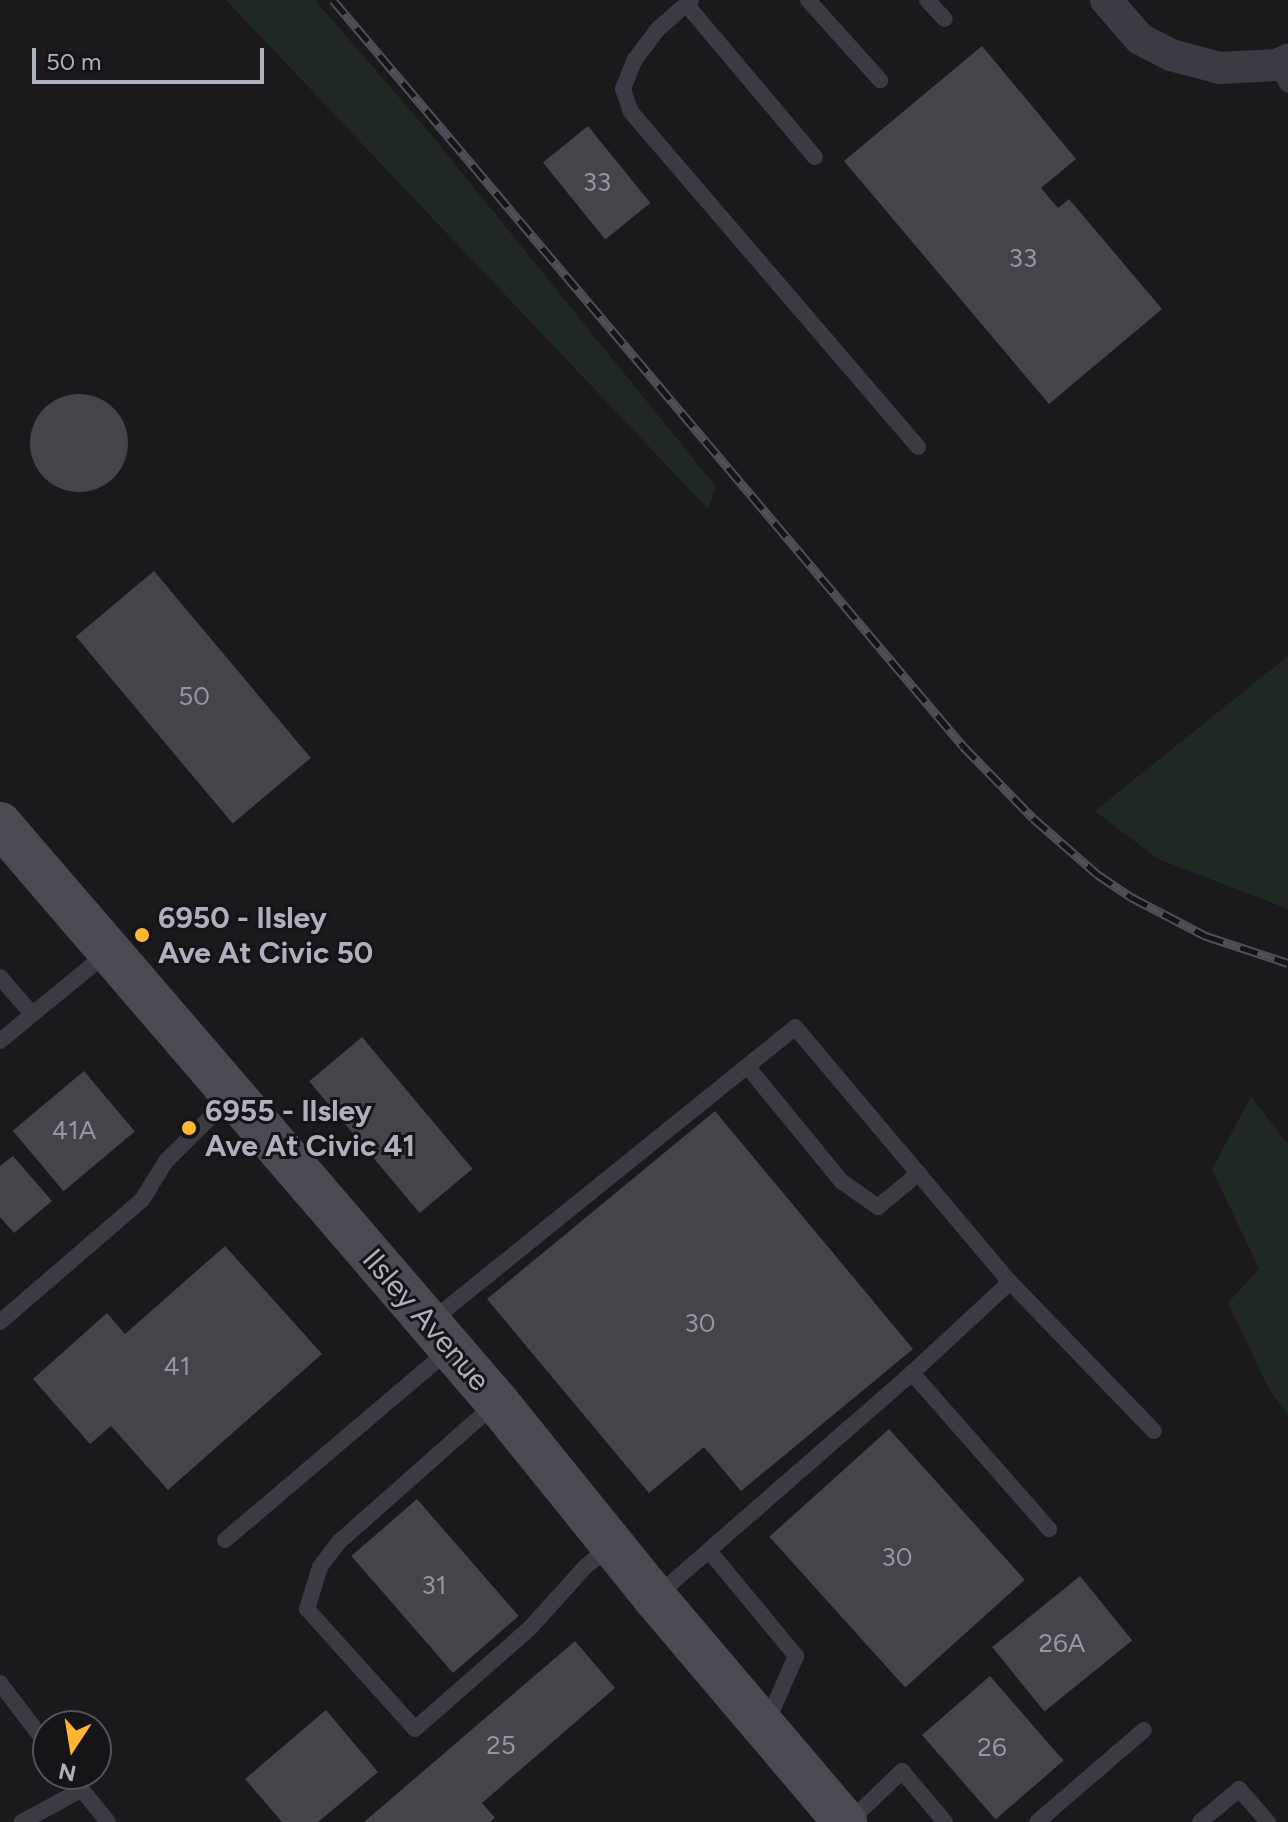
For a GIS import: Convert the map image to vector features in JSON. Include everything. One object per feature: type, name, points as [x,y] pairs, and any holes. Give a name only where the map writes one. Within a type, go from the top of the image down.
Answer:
[{"type":"street","points":[[1106,0],[1140,39],[1171,55],[1220,68],[1284,70]]},
{"type":"street","name":"Ilsley Avenue","points":[[0,824],[497,1402],[655,1598],[847,1822]]},
{"type":"lane","points":[[808,0],[880,80]]},
{"type":"lane","points":[[927,0],[945,19]]},
{"type":"lane","points":[[815,157],[688,2],[658,29],[635,59],[623,89],[631,112],[918,447]]},
{"type":"lane","points":[[0,1041],[110,951]]},
{"type":"lane","points":[[0,977],[32,1014]]},
{"type":"lane","points":[[225,1540],[440,1336],[795,1027],[1010,1282],[1154,1431]]},
{"type":"lane","points":[[747,1066],[841,1181],[878,1207],[919,1173]]},
{"type":"lane","points":[[0,1322],[142,1200],[166,1161],[233,1095]]},
{"type":"lane","points":[[655,1598],[912,1373],[1010,1282]]},
{"type":"lane","points":[[912,1373],[1049,1529]]},
{"type":"lane","points":[[497,1402],[338,1543],[320,1567],[307,1609],[415,1729],[530,1628],[586,1566],[614,1544]]},
{"type":"lane","points":[[710,1552],[796,1656],[765,1728]]},
{"type":"lane","points":[[0,1683],[32,1725]]},
{"type":"lane","points":[[1037,1822],[1144,1730]]},
{"type":"lane","points":[[847,1822],[902,1771],[945,1822]]},
{"type":"lane","points":[[1200,1822],[1239,1789],[1268,1822]]},
{"type":"lane","points":[[22,1822],[81,1790],[108,1822]]},
{"type":"shaded area","points":[[226,0],[315,0],[429,132],[716,487],[708,509]]},
{"type":"shaded area","points":[[1288,656],[1288,909],[1158,859],[1095,811]]},
{"type":"shaded area","points":[[1251,1097],[1288,1144],[1288,1416],[1267,1385],[1228,1303],[1259,1269],[1212,1169]]},
{"type":"building","points":[[982,46],[1076,159],[1041,188],[1058,208],[1069,199],[1162,309],[1049,404],[844,161]]},
{"type":"building","points":[[588,126],[650,203],[605,239],[543,163]]},
{"type":"building","points":[[79,394],[98,398],[114,408],[124,424],[128,443],[124,462],[114,478],[98,488],[79,492],[60,488],[44,478],[34,462],[30,443],[34,424],[44,408],[60,398]]},
{"type":"building","points":[[154,571],[311,758],[233,823],[76,637]]},
{"type":"building","points":[[362,1037],[473,1169],[420,1213],[309,1081]]},
{"type":"building","points":[[84,1071],[135,1132],[64,1191],[13,1131]]},
{"type":"building","points":[[715,1111],[913,1349],[741,1491],[704,1447],[649,1493],[487,1299]]},
{"type":"building","points":[[13,1156],[52,1201],[14,1233],[0,1217],[0,1166]]},
{"type":"building","points":[[225,1246],[322,1354],[168,1490],[111,1426],[90,1444],[33,1379],[107,1313],[125,1334]]},
{"type":"building","points":[[889,1429],[1025,1580],[905,1688],[769,1537]]},
{"type":"building","points":[[417,1499],[519,1616],[453,1673],[351,1556]]},
{"type":"building","points":[[1080,1576],[1132,1641],[1044,1712],[992,1647]]},
{"type":"building","points":[[575,1641],[615,1688],[482,1803],[495,1818],[490,1822],[364,1822]]},
{"type":"building","points":[[990,1676],[1063,1761],[996,1820],[922,1735]]},
{"type":"building","points":[[326,1710],[378,1772],[318,1822],[282,1822],[245,1779]]},
{"type":"railway","points":[[333,0],[963,746],[1033,818],[1097,874],[1131,897],[1206,936],[1288,963]]},
{"type":"place","name":"6950 - Ilsley Ave At Civic 50","points":[[142,935]]},
{"type":"place","name":"6955 - Ilsley Ave At Civic 41","points":[[189,1128]]}]
